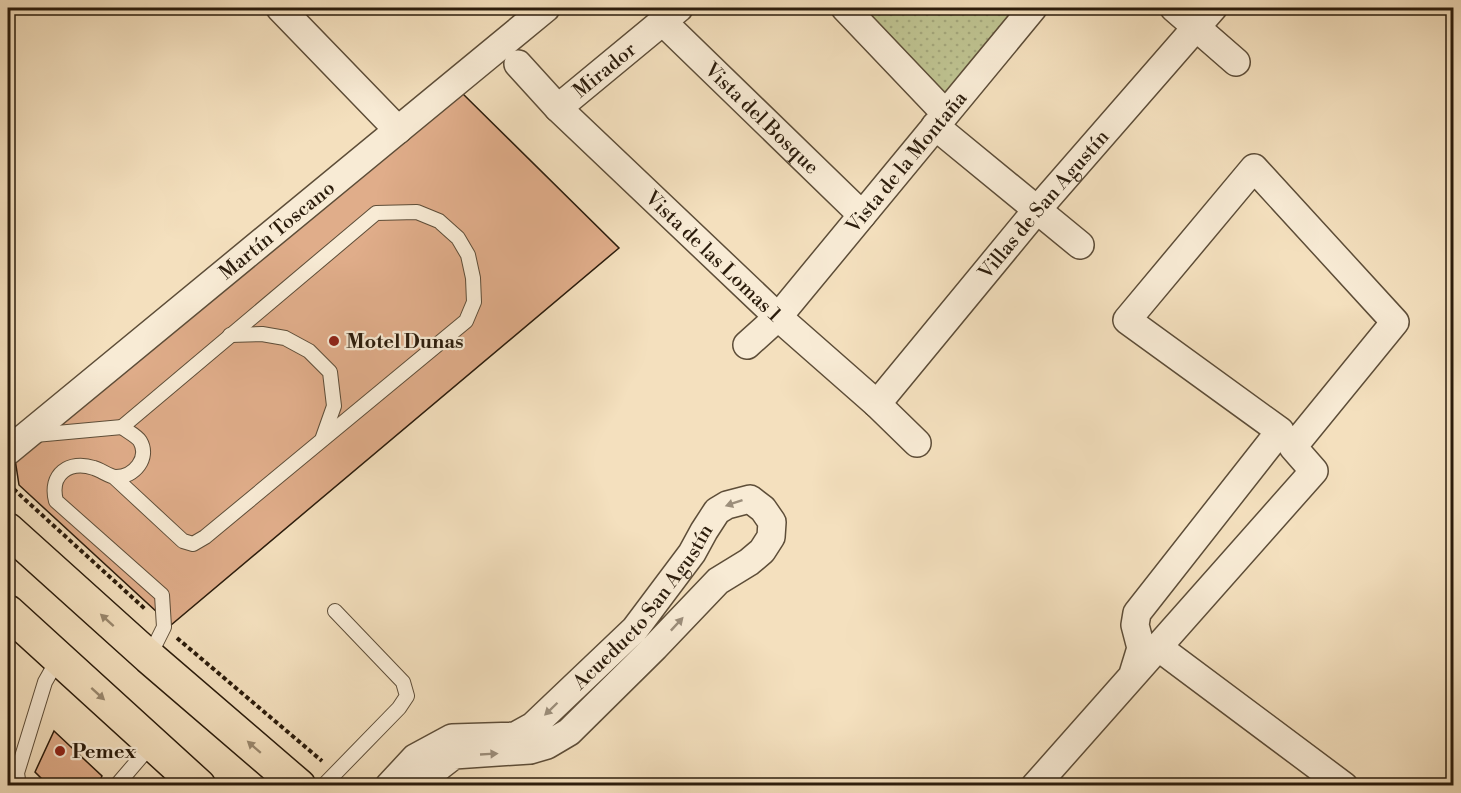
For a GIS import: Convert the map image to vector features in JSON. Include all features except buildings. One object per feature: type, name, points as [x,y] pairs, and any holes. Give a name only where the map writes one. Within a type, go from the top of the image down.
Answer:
[{"type":"highway","points":[[8,530],[149,657],[299,786]]},
{"type":"highway","points":[[8,612],[199,786]]},
{"type":"street","points":[[280,8],[398,130]]},
{"type":"street","name":"Martín Toscano","points":[[16,443],[546,8]]},
{"type":"street","points":[[845,8],[940,119],[1036,210],[1080,245]]},
{"type":"street","name":"Vista de la Montaña","points":[[747,345],[778,317],[1033,8]]},
{"type":"street","points":[[1173,8],[1205,17],[1236,62]]},
{"type":"street","name":"Mirador","points":[[558,108],[671,15]]},
{"type":"street","name":"Vista del Bosque","points":[[671,15],[862,215]]},
{"type":"street","name":"Villas de San Agustín","points":[[877,404],[1036,210],[1205,17]]},
{"type":"street","name":"Vista de las Lomas 1","points":[[518,64],[558,108],[778,317],[877,404],[917,443]]},
{"type":"street","points":[[1035,786],[1314,471],[1293,447],[1395,322],[1254,168],[1127,320],[1280,431],[1137,613],[1135,625],[1141,648],[1133,674]]},
{"type":"street","name":"Acueducto San Agustín","points":[[389,786],[415,758],[453,747],[515,736],[533,726],[634,629],[692,553],[717,512],[727,505],[750,499],[763,508],[772,522],[771,537],[762,551],[718,581],[569,732],[547,746],[520,751],[453,747]]},
{"type":"street","points":[[634,629],[655,647]]},
{"type":"street","points":[[1158,647],[1344,786]]},
{"type":"street","points":[[422,786],[453,747]]},
{"type":"lane","points":[[16,443],[122,427],[376,213],[417,212],[439,221],[458,238],[468,255],[473,278],[474,302],[466,321],[205,537],[193,544],[183,541],[114,477],[91,467],[67,468],[57,477],[53,489],[56,501],[162,595],[164,627],[149,657]]},
{"type":"lane","points":[[230,335],[262,334],[285,338],[309,351],[330,372],[334,406],[323,439]]},
{"type":"lane","points":[[114,477],[130,473],[139,466],[144,454],[140,440],[122,427]]},
{"type":"lane","points":[[323,786],[399,708],[407,696],[403,682],[335,611]]},
{"type":"lane","points":[[19,786],[17,773],[45,682],[58,658]]},
{"type":"lane","points":[[116,786],[152,743]]},
{"type":"green space","points":[[859,8],[1022,8],[945,98]]},
{"type":"place","name":"Motel Dunas","points":[[334,341]]},
{"type":"place","name":"Pemex","points":[[60,751]]}]
